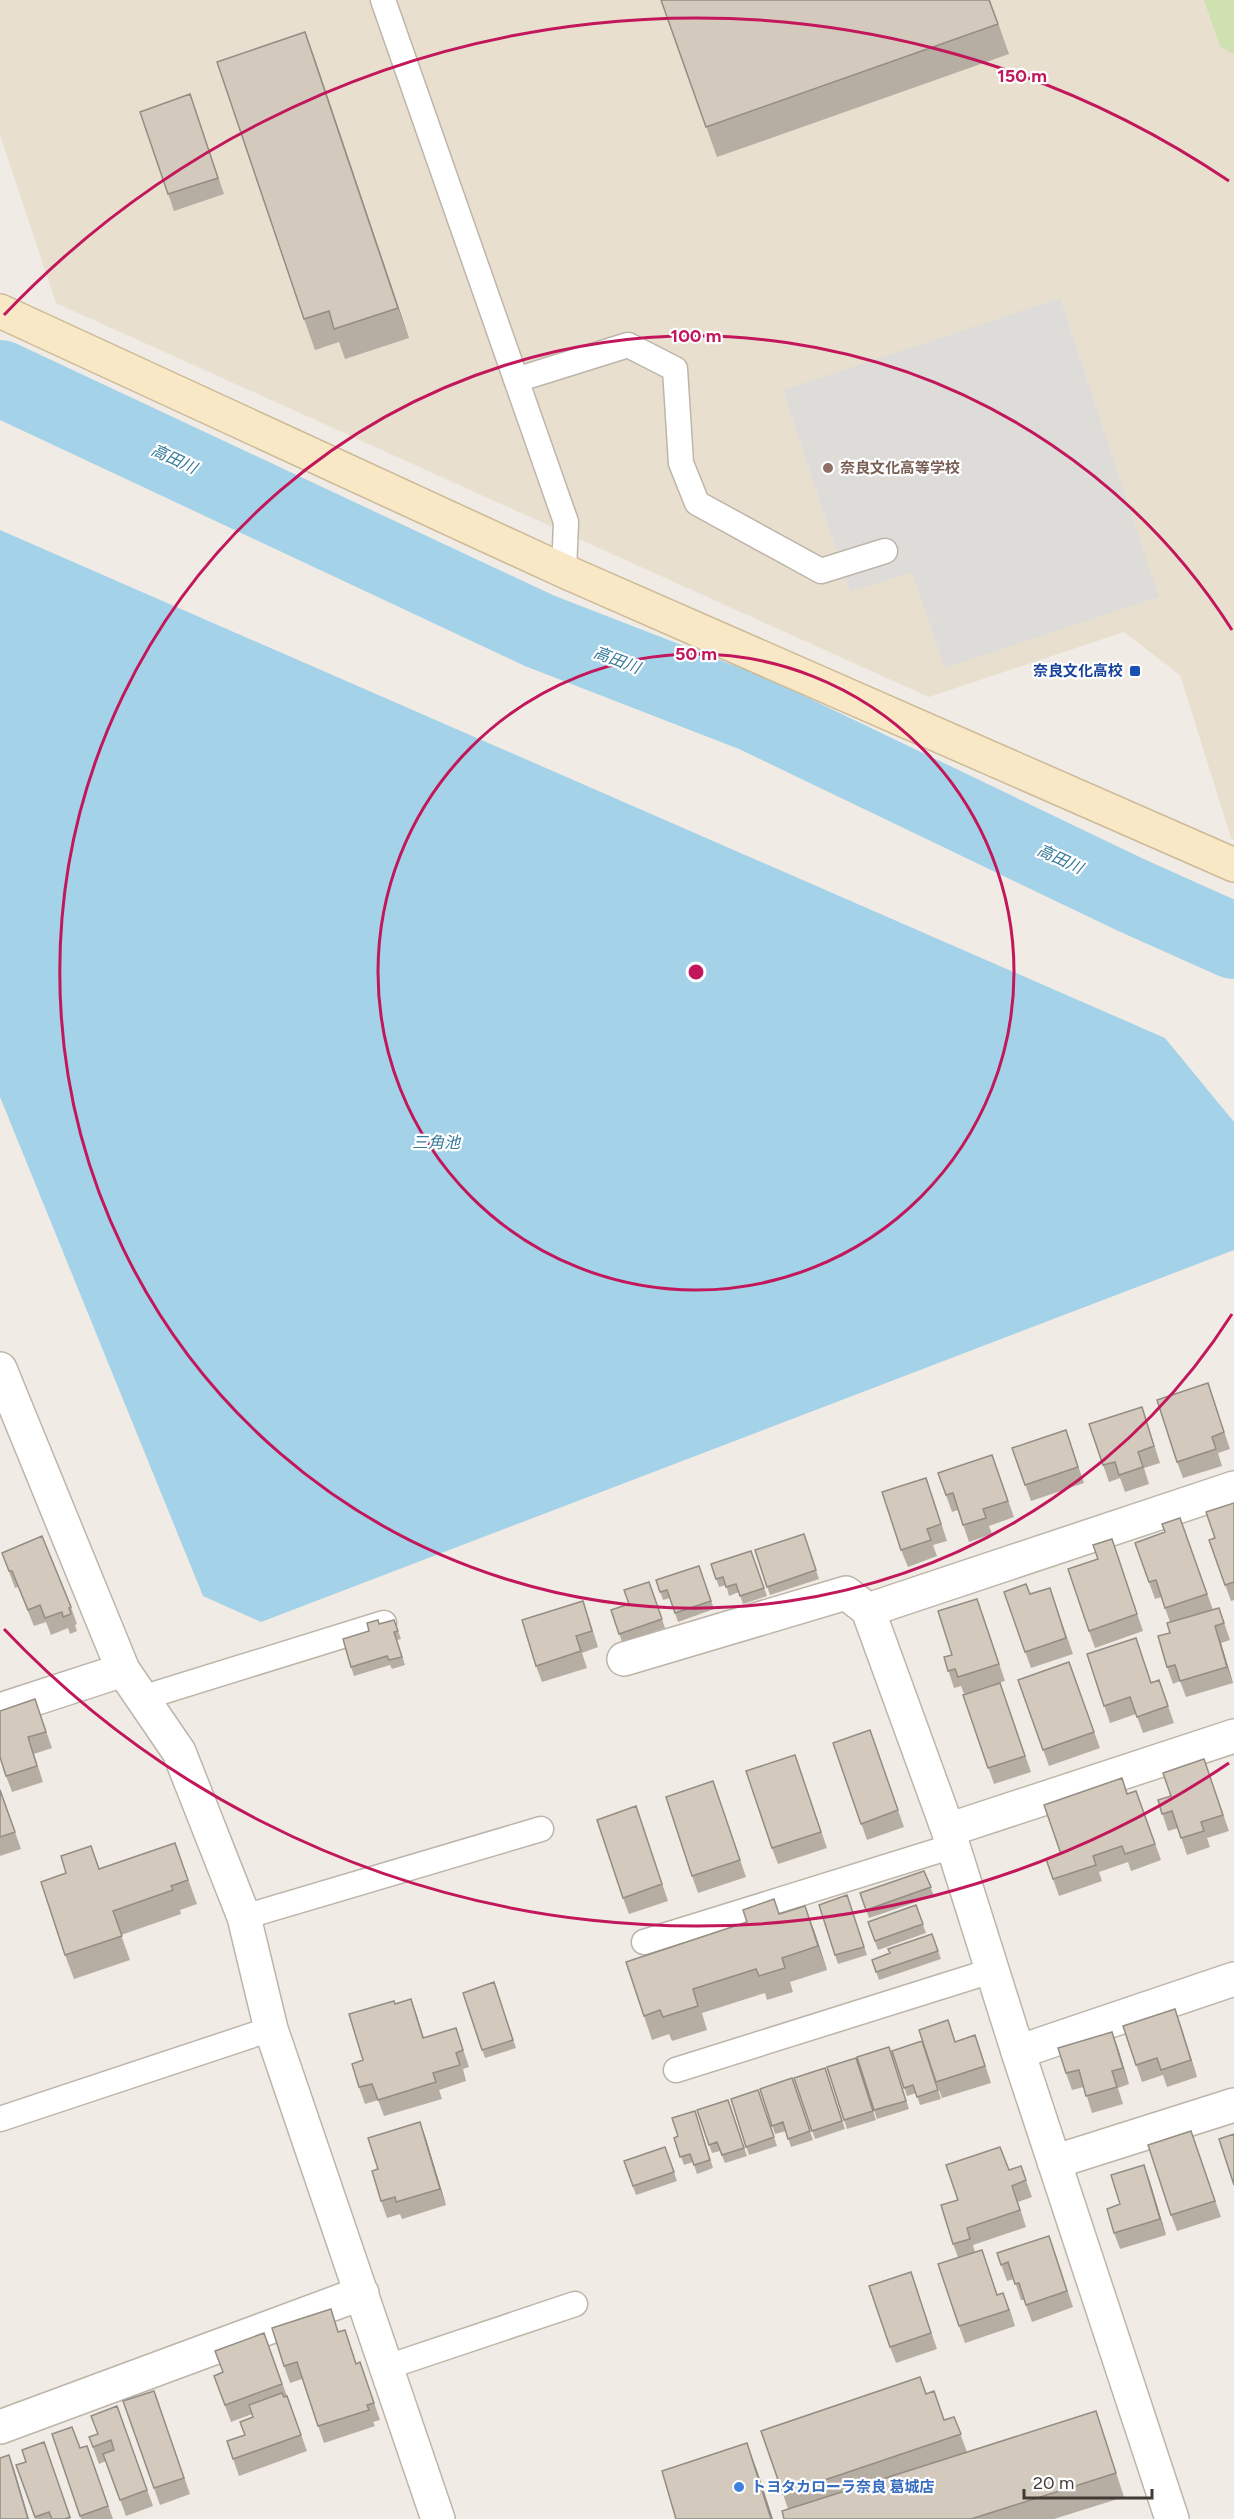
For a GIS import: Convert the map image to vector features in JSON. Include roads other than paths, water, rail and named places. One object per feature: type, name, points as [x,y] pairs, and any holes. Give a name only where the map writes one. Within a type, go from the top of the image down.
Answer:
[{"type":"street","points":[[0,311],[564,571],[1234,865]]},
{"type":"street","points":[[0,1369],[11,1429],[123,1670],[178,1752],[244,1917],[271,2029],[438,2519]]},
{"type":"street","points":[[868,1610],[1234,1488]]},
{"type":"street","points":[[624,1659],[846,1593],[868,1610],[950,1838],[991,1971],[1172,2519]]},
{"type":"street","points":[[0,1710],[123,1670]]},
{"type":"street","points":[[950,1838],[1234,1736]]},
{"type":"street","points":[[1018,2052],[1234,1979]]},
{"type":"street","points":[[1054,2162],[1234,2104]]},
{"type":"street","points":[[0,2427],[362,2293]]},
{"type":"lane","points":[[383,0],[566,522],[564,571]]},
{"type":"lane","points":[[516,380],[628,345],[675,369],[681,463],[697,503],[821,571],[885,551]]},
{"type":"lane","points":[[142,1698],[384,1623]]},
{"type":"lane","points":[[244,1917],[541,1829]]},
{"type":"lane","points":[[644,1942],[950,1838]]},
{"type":"lane","points":[[676,2070],[991,1971]]},
{"type":"lane","points":[[0,2119],[271,2029]]},
{"type":"lane","points":[[387,2367],[574,2304]]},
{"type":"water","name":"三角池","points":[[0,530],[1165,1038],[1234,1122],[1234,1250],[261,1622],[203,1596],[0,1097]]},
{"type":"waterway","name":"高田川","points":[[0,378],[540,631],[754,714],[1131,895],[1234,941]]},
{"type":"place","name":"奈良文化高等学校","points":[[828,468]]},
{"type":"place","name":"奈良文化高校","points":[[1135,671]]},
{"type":"place","name":"トヨタカローラ奈良 葛城店","points":[[739,2487]]}]
